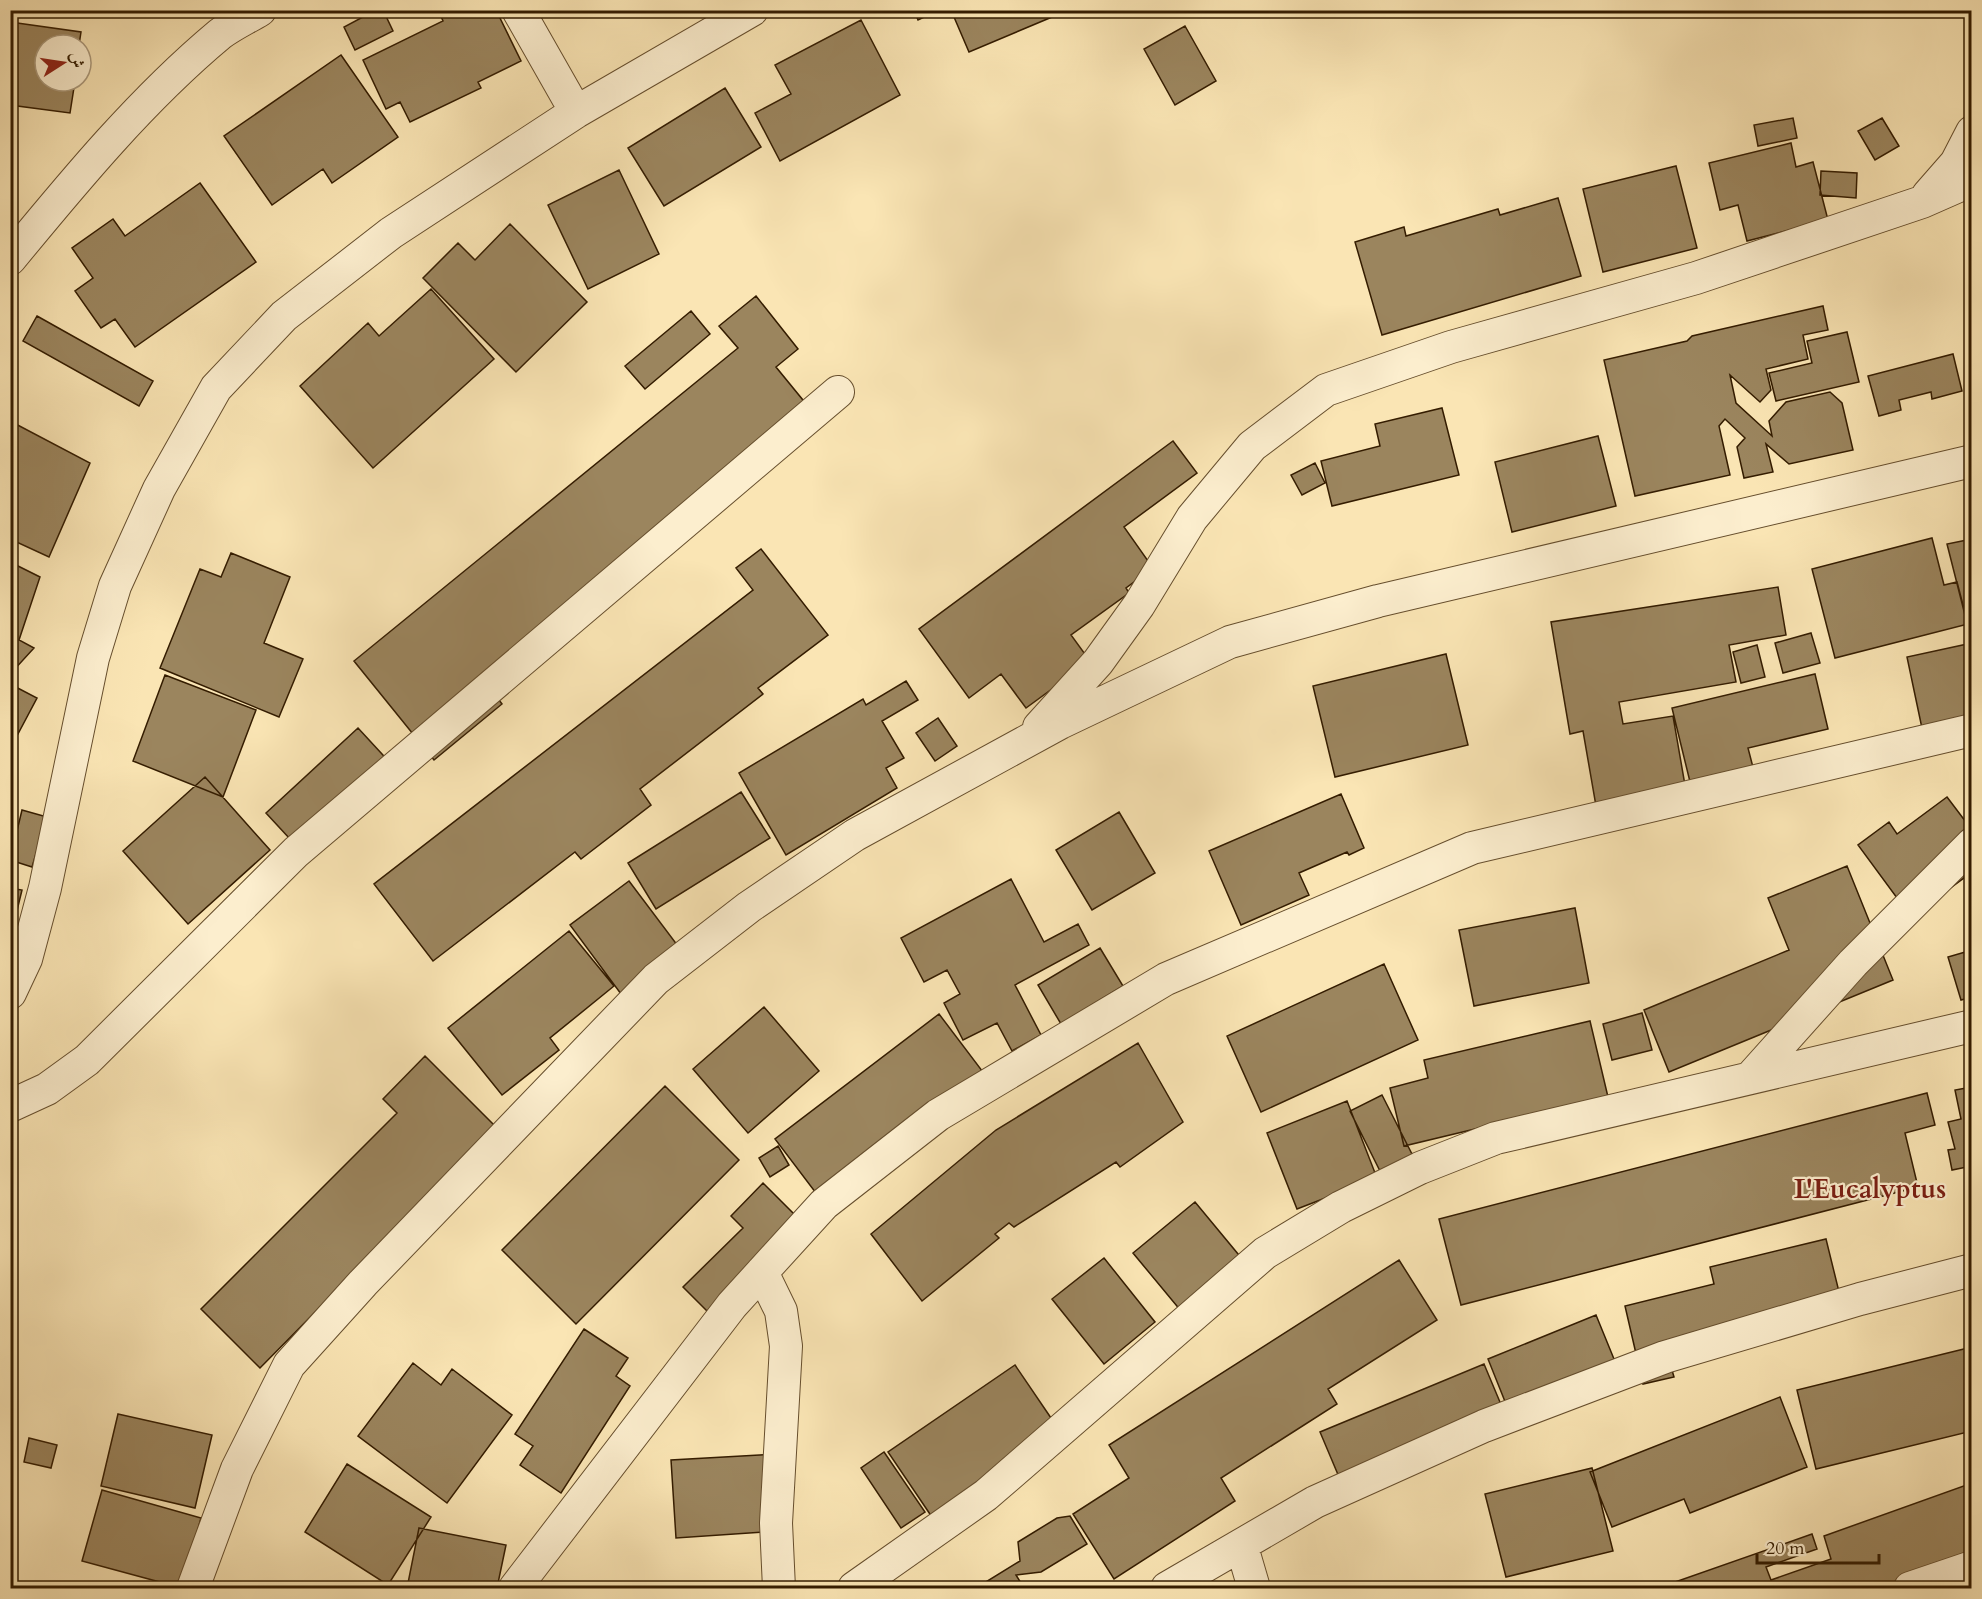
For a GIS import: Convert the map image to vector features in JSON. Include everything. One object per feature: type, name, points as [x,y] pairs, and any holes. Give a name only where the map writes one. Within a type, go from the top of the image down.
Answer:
[{"type":"street","points":[[10,259],[82,171],[163,87],[222,33],[260,10]]},
{"type":"street","points":[[518,10],[576,112]]},
{"type":"street","points":[[10,993],[26,959],[45,888],[93,658],[115,586],[159,489],[216,388],[284,316],[391,233],[576,112],[752,10]]},
{"type":"street","points":[[1922,202],[1956,163],[1971,132]]},
{"type":"street","points":[[1024,743],[1098,662],[1139,605],[1192,518],[1252,446],[1326,390],[1451,347],[1696,278],[1922,202],[1971,180]]},
{"type":"street","points":[[10,1106],[47,1089],[87,1060],[296,852],[838,392]]},
{"type":"street","points":[[193,1588],[237,1468],[289,1365],[363,1283],[656,979],[748,907],[855,835],[1024,743],[1230,642],[1378,601],[1971,461]]},
{"type":"street","points":[[515,1588],[725,1314],[824,1204],[938,1115],[1167,979],[1472,848],[1971,730]]},
{"type":"street","points":[[1750,1078],[1853,963],[1971,843]]},
{"type":"street","points":[[854,1588],[986,1495],[1265,1253],[1341,1207],[1420,1168],[1496,1138],[1971,1026]]},
{"type":"street","points":[[1167,1588],[1242,1547],[1264,1531],[1325,1497],[1484,1426],[1665,1357],[1860,1299],[1971,1270]]},
{"type":"street","points":[[762,1272],[781,1311],[786,1346],[776,1524],[779,1588]]},
{"type":"street","points":[[1242,1547],[1254,1588]]},
{"type":"street","points":[[1910,1588],[1971,1567]]},
{"type":"building","points":[[376,10],[383,10],[393,31],[355,50],[344,27]]},
{"type":"building","points":[[447,10],[496,10],[521,61],[478,82],[481,88],[410,122],[400,102],[386,109],[363,60],[443,21],[440,14]]},
{"type":"building","points":[[914,10],[939,10],[918,20]]},
{"type":"building","points":[[951,10],[1049,10],[1052,17],[969,52]]},
{"type":"building","points":[[861,20],[900,95],[780,161],[755,113],[791,94],[775,65]]},
{"type":"building","points":[[10,22],[81,32],[33,33],[33,93],[73,93],[70,113],[10,105]]},
{"type":"building","points":[[1185,26],[1216,81],[1175,105],[1144,49]]},
{"type":"building","points":[[341,55],[398,137],[332,183],[323,169],[272,205],[224,136]]},
{"type":"building","points":[[725,88],[761,147],[664,206],[628,148]]},
{"type":"building","points":[[1793,118],[1797,138],[1758,146],[1754,125]]},
{"type":"building","points":[[1882,118],[1899,146],[1875,160],[1858,131]]},
{"type":"building","points":[[1791,143],[1796,167],[1813,162],[1828,220],[1747,241],[1738,205],[1720,210],[1709,163]]},
{"type":"building","points":[[1676,166],[1697,248],[1603,272],[1583,189]]},
{"type":"building","points":[[619,170],[659,254],[588,289],[548,205]]},
{"type":"building","points":[[1821,171],[1857,173],[1856,198],[1820,195]]},
{"type":"building","points":[[200,183],[256,262],[135,347],[115,319],[101,328],[75,291],[93,278],[72,248],[113,219],[125,236]]},
{"type":"building","points":[[1558,198],[1581,276],[1382,335],[1355,242],[1404,227],[1406,236],[1498,209],[1500,215]]},
{"type":"building","points":[[510,224],[587,302],[516,372],[423,278],[458,243],[475,260]]},
{"type":"building","points":[[431,289],[494,359],[373,468],[300,386],[368,323],[379,336]]},
{"type":"building","points":[[756,296],[798,349],[776,367],[816,416],[486,683],[502,704],[434,760],[354,661],[738,348],[719,326]]},
{"type":"building","points":[[1823,306],[1828,330],[1803,335],[1808,359],[1766,369],[1771,390],[1760,402],[1730,375],[1736,403],[1772,436],[1769,421],[1786,402],[1830,392],[1842,403],[1853,450],[1789,464],[1766,444],[1773,472],[1744,478],[1737,447],[1745,438],[1725,419],[1719,426],[1730,475],[1635,496],[1604,360],[1687,341],[1692,336]]},
{"type":"building","points":[[691,311],[710,334],[645,389],[625,366]]},
{"type":"building","points":[[37,316],[153,381],[139,406],[23,341]]},
{"type":"building","points":[[1847,332],[1859,382],[1776,401],[1769,373],[1812,363],[1807,341]]},
{"type":"building","points":[[1953,354],[1962,391],[1932,399],[1931,392],[1899,400],[1901,410],[1879,416],[1868,376]]},
{"type":"building","points":[[1442,408],[1459,475],[1332,506],[1321,461],[1380,446],[1375,424]]},
{"type":"building","points":[[10,421],[90,463],[49,557],[10,539]]},
{"type":"building","points":[[1598,436],[1616,506],[1512,532],[1495,462]]},
{"type":"building","points":[[1173,441],[1197,473],[1124,527],[1153,568],[1126,588],[1129,593],[1071,635],[1090,661],[1026,708],[1001,674],[969,698],[919,629]]},
{"type":"building","points":[[1315,463],[1325,483],[1302,495],[1291,475]]},
{"type":"building","points":[[1932,538],[1944,585],[1957,582],[1968,624],[1835,658],[1812,569]]},
{"type":"building","points":[[1972,539],[1972,622],[1967,623],[1947,544]]},
{"type":"building","points":[[761,549],[828,635],[758,688],[763,694],[640,789],[651,805],[581,859],[575,852],[433,961],[374,884],[753,590],[736,568]]},
{"type":"building","points":[[231,553],[290,577],[264,643],[303,659],[279,717],[160,668],[200,569],[221,577]]},
{"type":"building","points":[[10,562],[40,577],[19,640],[34,648],[13,671],[10,670]]},
{"type":"building","points":[[1778,587],[1786,635],[1729,645],[1736,682],[1619,702],[1623,724],[1673,716],[1686,791],[1596,806],[1583,731],[1570,734],[1551,622]]},
{"type":"building","points":[[1811,633],[1820,663],[1783,673],[1775,643]]},
{"type":"building","points":[[1972,643],[1972,722],[1923,733],[1907,657]]},
{"type":"building","points":[[1757,645],[1765,677],[1741,683],[1733,652]]},
{"type":"building","points":[[1446,654],[1468,745],[1335,777],[1313,686]]},
{"type":"building","points":[[1815,674],[1828,729],[1748,748],[1755,775],[1692,790],[1672,708]]},
{"type":"building","points":[[165,675],[256,710],[223,797],[133,761]]},
{"type":"building","points":[[906,681],[918,700],[882,721],[904,758],[886,768],[897,788],[786,855],[739,773],[863,699],[866,705]]},
{"type":"building","points":[[10,684],[37,698],[10,749]]},
{"type":"building","points":[[938,718],[957,746],[935,761],[916,733]]},
{"type":"building","points":[[358,728],[394,767],[302,852],[266,813]]},
{"type":"building","points":[[205,777],[270,850],[188,924],[123,851]]},
{"type":"building","points":[[741,792],[770,838],[656,909],[628,863]]},
{"type":"building","points":[[1341,794],[1364,848],[1349,855],[1347,852],[1299,873],[1309,895],[1241,925],[1209,851]]},
{"type":"building","points":[[1947,797],[1972,830],[1972,872],[1911,917],[1858,845],[1889,822],[1897,834]]},
{"type":"building","points":[[22,810],[47,817],[32,867],[10,860]]},
{"type":"building","points":[[1119,812],[1155,873],[1092,910],[1056,850]]},
{"type":"building","points":[[1847,866],[1893,980],[1669,1072],[1644,1010],[1789,950],[1768,898]]},
{"type":"building","points":[[1011,879],[1044,942],[1078,924],[1089,945],[1015,985],[1041,1035],[1012,1051],[997,1023],[963,1040],[944,1003],[960,994],[947,970],[924,982],[901,938]]},
{"type":"building","points":[[629,881],[681,950],[621,994],[570,925]]},
{"type":"building","points":[[10,888],[22,890],[10,939]]},
{"type":"building","points":[[1575,908],[1589,983],[1474,1006],[1459,930]]},
{"type":"building","points":[[569,931],[614,986],[550,1038],[559,1050],[502,1095],[448,1028]]},
{"type":"building","points":[[1100,948],[1123,986],[1061,1024],[1038,985]]},
{"type":"building","points":[[1972,950],[1972,997],[1961,1000],[1948,957]]},
{"type":"building","points":[[1384,964],[1418,1040],[1261,1112],[1227,1036]]},
{"type":"building","points":[[764,1007],[819,1071],[748,1133],[693,1069]]},
{"type":"building","points":[[1642,1013],[1652,1050],[1612,1060],[1603,1024]]},
{"type":"building","points":[[939,1014],[986,1076],[822,1201],[775,1139]]},
{"type":"building","points":[[1590,1021],[1608,1097],[1404,1146],[1390,1088],[1428,1078],[1424,1060]]},
{"type":"building","points":[[1138,1043],[1183,1122],[1120,1167],[1116,1162],[1014,1227],[1009,1223],[995,1234],[999,1238],[922,1301],[871,1234],[996,1130]]},
{"type":"building","points":[[425,1056],[497,1128],[260,1368],[201,1309],[397,1113],[383,1099]]},
{"type":"building","points":[[665,1086],[739,1160],[576,1324],[502,1250]]},
{"type":"building","points":[[1972,1087],[1972,1166],[1952,1170],[1948,1150],[1955,1149],[1948,1122],[1961,1119],[1955,1090]]},
{"type":"building","points":[[1927,1093],[1935,1125],[1905,1133],[1918,1187],[1461,1305],[1439,1219]]},
{"type":"building","points":[[1382,1095],[1416,1162],[1384,1179],[1350,1111]]},
{"type":"building","points":[[1347,1101],[1377,1178],[1297,1209],[1267,1133]]},
{"type":"building","points":[[778,1146],[789,1165],[770,1177],[759,1158]]},
{"type":"building","points":[[763,1183],[804,1224],[712,1316],[683,1287],[743,1228],[731,1216]]},
{"type":"building","points":[[1195,1202],[1243,1260],[1181,1311],[1133,1253]]},
{"type":"building","points":[[1826,1239],[1842,1304],[1669,1360],[1674,1377],[1643,1384],[1625,1306],[1714,1284],[1710,1267]]},
{"type":"building","points":[[1104,1258],[1155,1322],[1104,1364],[1052,1299]]},
{"type":"building","points":[[1399,1260],[1437,1320],[1328,1389],[1337,1404],[1221,1478],[1235,1501],[1114,1579],[1073,1514],[1129,1478],[1109,1445]]},
{"type":"building","points":[[1596,1315],[1623,1381],[1514,1424],[1488,1359]]},
{"type":"building","points":[[584,1329],[628,1358],[616,1376],[630,1386],[561,1493],[520,1465],[533,1446],[515,1434]]},
{"type":"building","points":[[1972,1347],[1972,1431],[1816,1469],[1797,1390]]},
{"type":"building","points":[[413,1363],[441,1385],[452,1369],[512,1415],[447,1503],[358,1436]]},
{"type":"building","points":[[1484,1364],[1510,1426],[1342,1484],[1320,1432]]},
{"type":"building","points":[[1015,1365],[1051,1418],[936,1523],[888,1452]]},
{"type":"building","points":[[1780,1397],[1807,1467],[1690,1513],[1684,1499],[1612,1527],[1590,1472]]},
{"type":"building","points":[[118,1414],[212,1435],[195,1508],[101,1486]]},
{"type":"building","points":[[29,1438],[57,1445],[51,1468],[24,1462]]},
{"type":"building","points":[[884,1452],[925,1512],[901,1528],[861,1468]]},
{"type":"building","points":[[775,1454],[780,1531],[676,1538],[671,1460]]},
{"type":"building","points":[[347,1464],[431,1517],[388,1585],[305,1532]]},
{"type":"building","points":[[1592,1468],[1613,1551],[1506,1577],[1485,1494]]},
{"type":"building","points":[[1972,1483],[1972,1572],[1926,1588],[1658,1588],[1812,1534],[1817,1549],[1766,1567],[1771,1580],[1831,1559],[1824,1536]]},
{"type":"building","points":[[102,1490],[201,1518],[182,1588],[82,1561]]},
{"type":"building","points":[[1070,1516],[1087,1544],[1041,1572],[1016,1575],[1024,1588],[976,1588],[1020,1561],[1018,1542],[1057,1518]]},
{"type":"building","points":[[419,1528],[506,1545],[497,1588],[407,1588]]},
{"type":"district","name":"L'Eucalyptus","points":[[1870,1189]]}]
